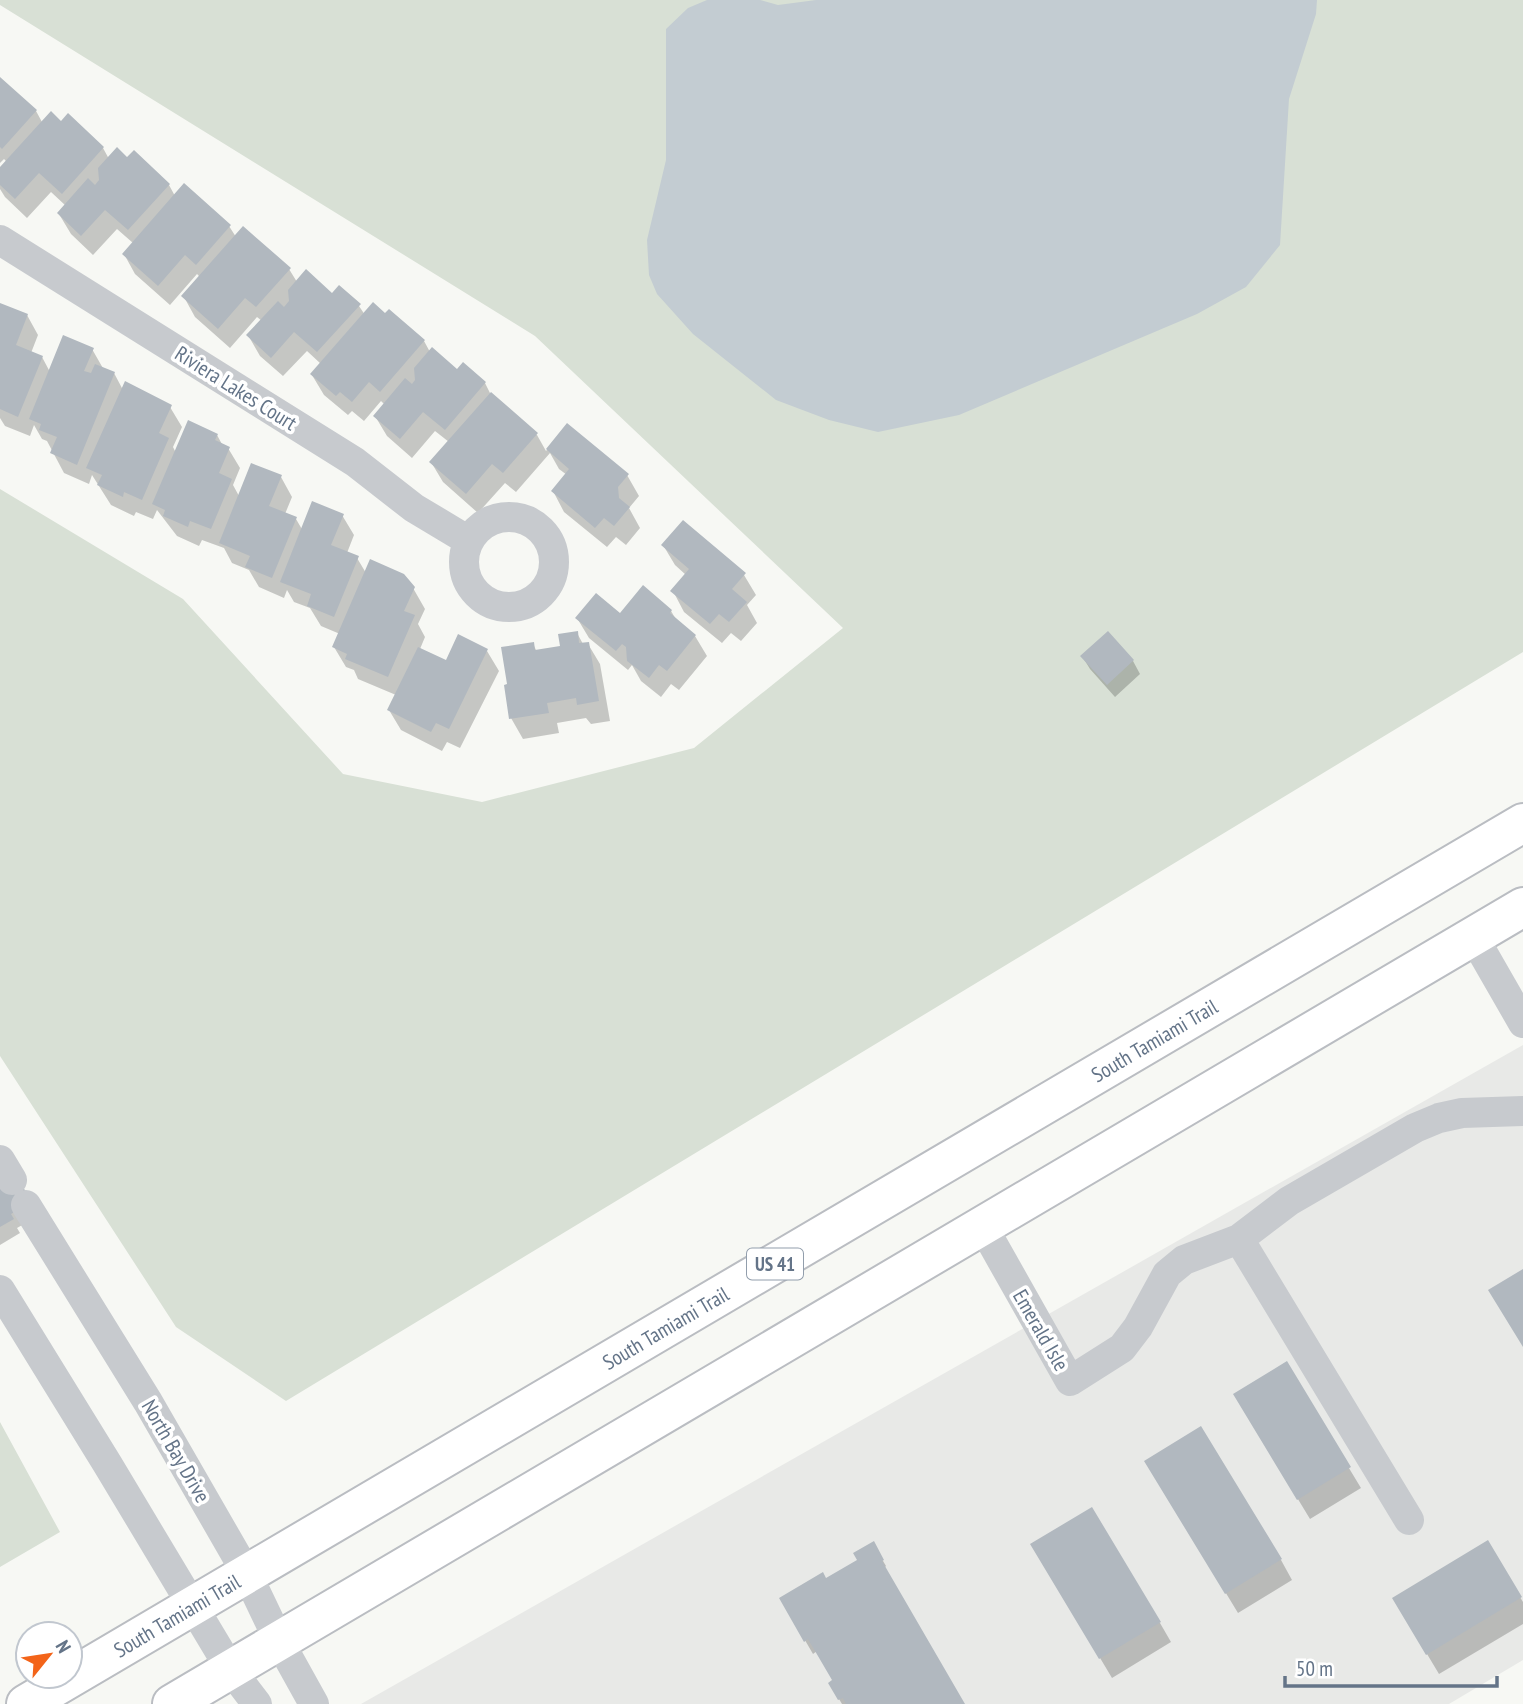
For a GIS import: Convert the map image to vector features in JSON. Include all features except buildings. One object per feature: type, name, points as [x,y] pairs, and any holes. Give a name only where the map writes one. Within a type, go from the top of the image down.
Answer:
[{"type":"main road","name":"South Tamiami Trail","points":[[26,1704],[1523,823]]},
{"type":"main road","points":[[173,1704],[1523,907]]},
{"type":"street","name":"Riviera Lakes Court","points":[[0,240],[355,462],[414,508],[469,541]]},
{"type":"street","points":[[1473,936],[1523,1023]]},
{"type":"street","name":"Emerald Isle","points":[[982,1225],[1070,1381],[1122,1348],[1138,1327],[1167,1274],[1184,1260],[1239,1239],[1289,1201],[1415,1128],[1439,1118],[1462,1113],[1523,1111]]},
{"type":"street","name":"North Bay Drive","points":[[13,1182],[148,1402],[247,1574],[279,1642],[314,1704]]},
{"type":"street","points":[[1239,1239],[1409,1520]]},
{"type":"street","points":[[0,1290],[231,1670],[257,1704]]},
{"type":"shaded area","points":[[0,0],[1523,0],[1523,652],[286,1401],[176,1327],[0,1056],[0,489],[183,599],[343,774],[482,802],[694,748],[843,628],[535,336],[0,5]]},
{"type":"shaded area","points":[[707,0],[760,0],[778,5],[816,0],[1317,0],[1316,14],[1289,99],[1280,245],[1246,287],[1197,314],[959,415],[878,432],[829,420],[776,400],[693,334],[657,294],[649,275],[647,240],[666,160],[666,29],[688,8]]},
{"type":"shaded area","points":[[1523,1045],[1523,1660],[1449,1704],[361,1704]]},
{"type":"shaded area","points":[[0,1422],[60,1532],[0,1567]]}]
